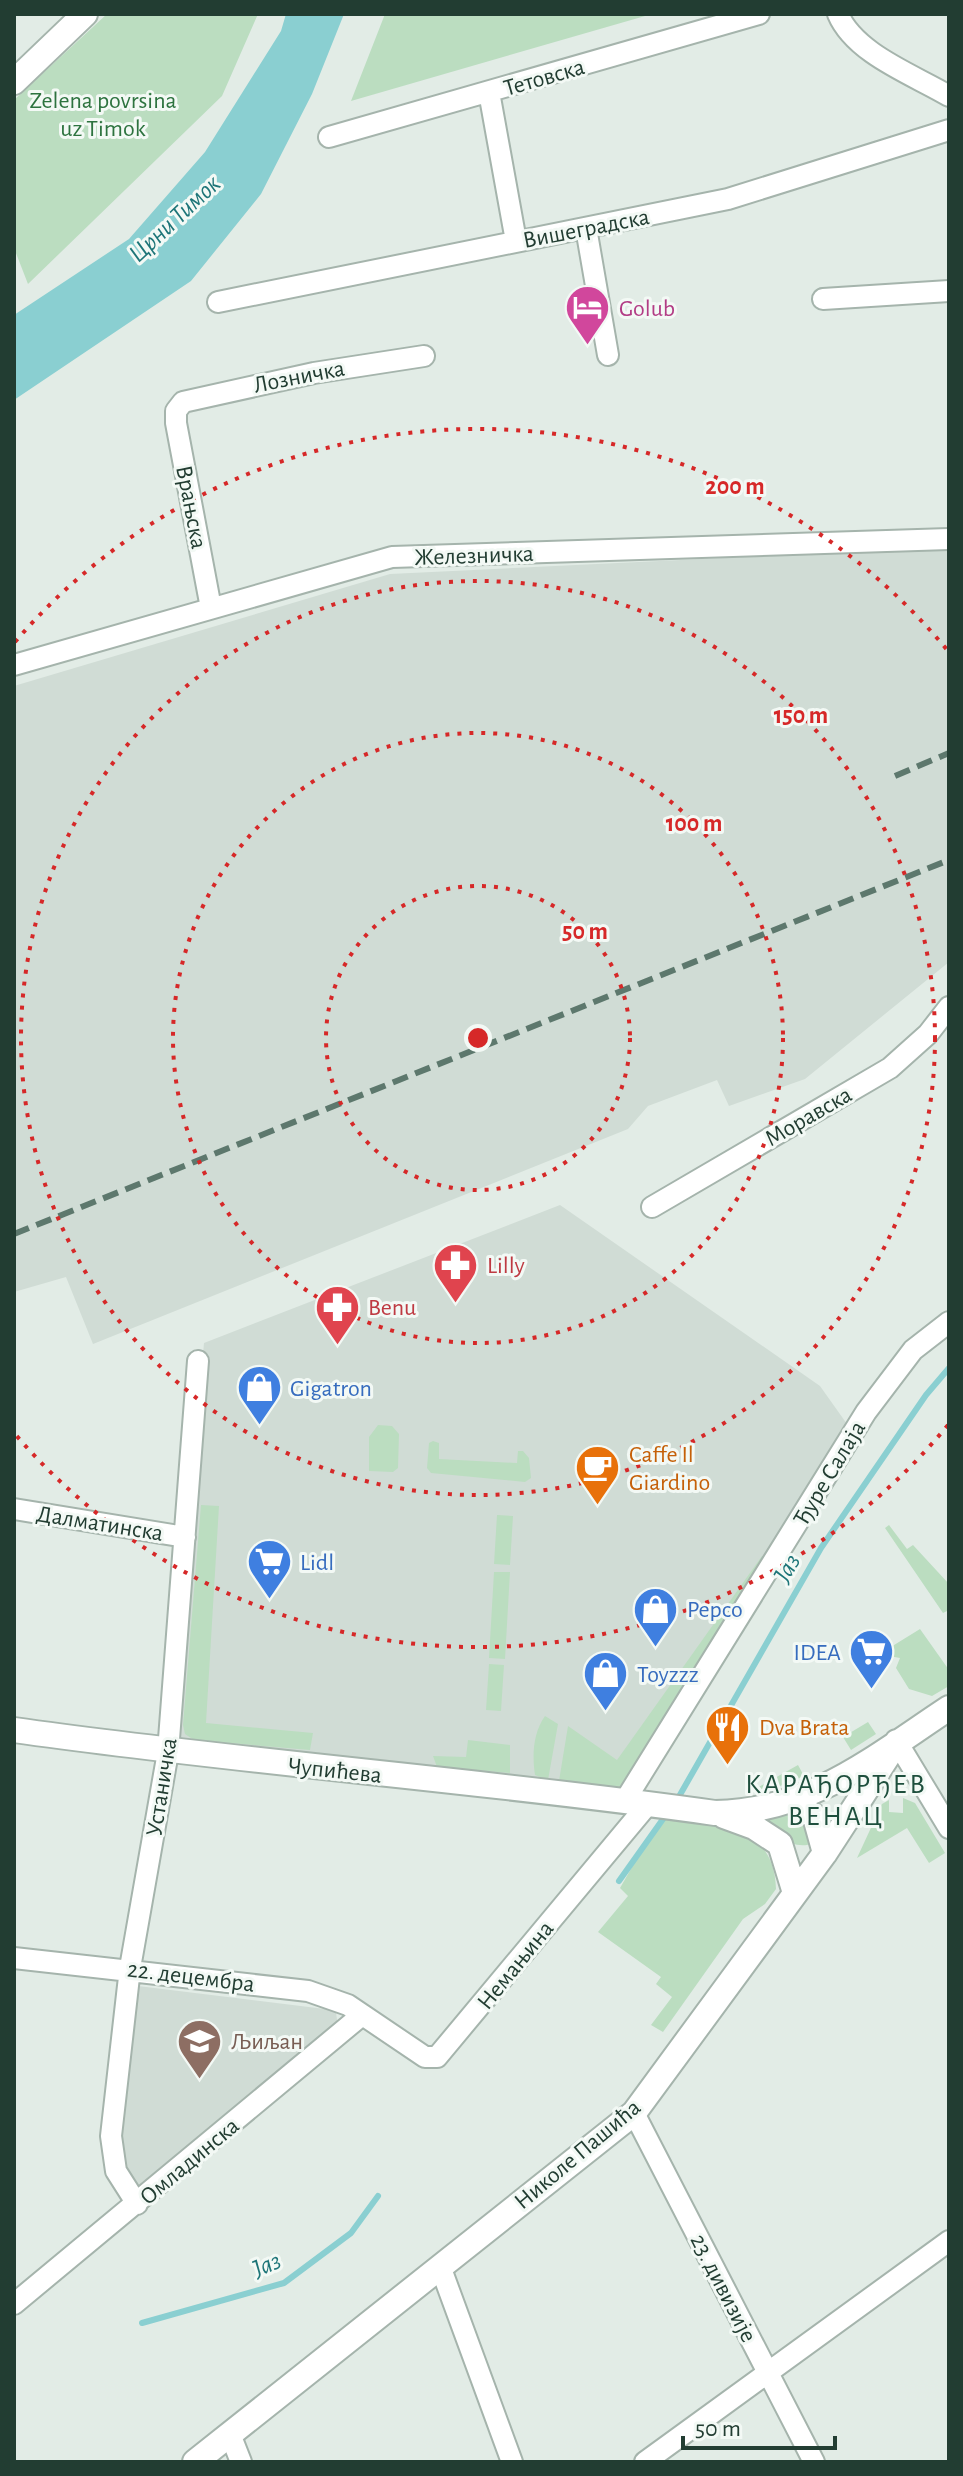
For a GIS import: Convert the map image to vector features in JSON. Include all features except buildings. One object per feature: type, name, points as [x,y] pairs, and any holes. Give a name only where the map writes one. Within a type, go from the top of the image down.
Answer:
[{"type":"street","points":[[14,82],[85,14]]},
{"type":"street","name":"Тетовска","points":[[329,137],[759,14]]},
{"type":"street","points":[[838,14],[863,45],[949,96]]},
{"type":"street","points":[[489,92],[516,241]]},
{"type":"street","name":"Вишеградска","points":[[218,302],[728,199],[949,130]]},
{"type":"street","points":[[586,228],[608,355]]},
{"type":"street","points":[[823,299],[949,291]]},
{"type":"street","name":"Лозничка","points":[[178,407],[191,397],[424,356]]},
{"type":"street","name":"Врањска","points":[[178,407],[176,423],[211,608]]},
{"type":"street","name":"Железничка","points":[[14,665],[392,557],[949,539]]},
{"type":"street","name":"Моравска","points":[[652,1207],[890,1068],[928,1034],[949,1007]]},
{"type":"street","name":"Ђуре Салаја","points":[[652,1805],[866,1412],[913,1350],[949,1322]]},
{"type":"street","name":"Устаничка","points":[[137,2204],[116,2171],[111,2149],[130,1968],[168,1752],[198,1361]]},
{"type":"street","name":"Далматинска","points":[[14,1509],[185,1537]]},
{"type":"street","name":"Николе Пашића","points":[[195,2462],[634,2113],[825,1853],[897,1742],[949,1708]]},
{"type":"street","name":"Чупићева","points":[[14,1730],[168,1752],[519,1788],[715,1813]]},
{"type":"street","points":[[715,1813],[759,1811],[794,1802],[831,1784],[897,1742],[949,1828]]},
{"type":"street","points":[[715,1813],[754,1827],[797,1853],[825,1853],[815,1817],[794,1802]]},
{"type":"street","name":"Немањина","points":[[362,2015],[425,2057],[443,2054],[652,1805]]},
{"type":"street","points":[[780,1844],[795,1893]]},
{"type":"street","name":"22. децембра","points":[[14,1958],[130,1968],[308,1991],[336,1999],[362,2015]]},
{"type":"street","name":"Омладинска","points":[[14,2304],[362,2015]]},
{"type":"street","name":"23. дивизије","points":[[634,2113],[814,2462]]},
{"type":"street","points":[[645,2462],[949,2241]]},
{"type":"street","points":[[440,2266],[512,2462]]},
{"type":"street","points":[[230,2434],[241,2462]]},
{"type":"shaded area","points":[[949,547],[949,962],[805,1079],[729,1106],[717,1080],[648,1106],[628,1129],[93,1344],[66,1277],[14,1292],[14,686],[390,574]]},
{"type":"shaded area","points":[[560,1205],[820,1386],[847,1424],[619,1791],[168,1740],[204,1343]]},
{"type":"shaded area","name":"Љиљан","points":[[138,1986],[325,2009],[336,2013],[338,2026],[140,2190],[124,2166],[121,2135]]},
{"type":"green space","name":"Zelena povrsina uz Timok","points":[[107,14],[258,14],[222,96],[28,284],[14,248],[14,100]]},
{"type":"green space","points":[[385,14],[652,14],[351,101]]},
{"type":"green space","points":[[378,1425],[392,1426],[399,1434],[398,1468],[393,1472],[369,1471],[369,1437]]},
{"type":"green space","points":[[429,1443],[439,1443],[439,1459],[517,1463],[518,1451],[523,1451],[529,1458],[531,1478],[525,1482],[431,1473],[427,1468]]},
{"type":"green space","points":[[201,1505],[219,1506],[206,1723],[313,1733],[310,1750],[194,1740],[185,1734],[183,1725]]},
{"type":"green space","points":[[497,1515],[513,1516],[510,1565],[494,1564]]},
{"type":"green space","points":[[889,1525],[907,1549],[913,1545],[949,1584],[949,1610],[943,1613],[885,1528]]},
{"type":"green space","points":[[762,1556],[767,1559],[618,1790],[559,1781],[568,1726],[617,1760]]},
{"type":"green space","points":[[494,1572],[510,1572],[505,1659],[489,1658]]},
{"type":"green space","points":[[920,1629],[949,1670],[949,1686],[932,1696],[909,1689],[896,1668],[900,1658],[889,1656],[886,1650]]},
{"type":"green space","points":[[489,1664],[504,1665],[501,1711],[486,1710]]},
{"type":"green space","points":[[545,1716],[558,1724],[548,1780],[535,1775],[534,1760],[534,1744]]},
{"type":"green space","points":[[868,1722],[876,1734],[851,1750],[843,1737]]},
{"type":"green space","points":[[468,1740],[510,1745],[510,1773],[437,1767],[433,1756],[466,1757]]},
{"type":"green space","points":[[798,1765],[804,1776],[761,1794],[757,1788]]},
{"type":"green space","points":[[903,1798],[915,1803],[945,1853],[929,1863],[907,1828],[857,1858],[882,1804],[889,1800],[889,1812],[903,1813]]},
{"type":"green space","points":[[790,1813],[801,1815],[814,1843],[791,1843],[758,1820]]},
{"type":"green space","points":[[666,1816],[722,1825],[754,1839],[773,1867],[776,1889],[765,1904],[743,1919],[663,2032],[651,2025],[672,1997],[656,1984],[661,1977],[598,1932],[628,1896],[620,1888],[658,1822]]},
{"type":"water","name":"Црни Тимок","points":[[286,14],[344,14],[312,94],[261,194],[191,281],[14,400],[14,315],[129,239],[205,152],[281,31]]},
{"type":"waterway","name":"Јаз","points":[[677,1800],[821,1548],[926,1395],[949,1368]]},
{"type":"waterway","name":"Јаз","points":[[619,1881],[668,1812]]},
{"type":"waterway","name":"Јаз","points":[[142,2323],[284,2283],[351,2233],[378,2196]]},
{"type":"railway","points":[[895,776],[949,753]]},
{"type":"railway","points":[[14,1234],[949,860]]},
{"type":"place","name":"Golub","points":[[588,347]]},
{"type":"place","name":"Lilly","points":[[456,1304]]},
{"type":"place","name":"Benu","points":[[337,1346]]},
{"type":"place","name":"Gigatron","points":[[259,1427]]},
{"type":"place","name":"Caffe Il Giardino","points":[[598,1507]]},
{"type":"place","name":"Lidl","points":[[269,1601]]},
{"type":"place","name":"Pepco","points":[[656,1648]]},
{"type":"place","name":"IDEA","points":[[872,1691]]},
{"type":"place","name":"Toyzzz","points":[[606,1713]]},
{"type":"place","name":"Dva Brata","points":[[728,1766]]},
{"type":"place","name":"Љиљан","points":[[200,2080]]},
{"type":"district","name":"КАРАЂОРЂЕВ ВЕНАЦ","points":[[836,1799]]}]
